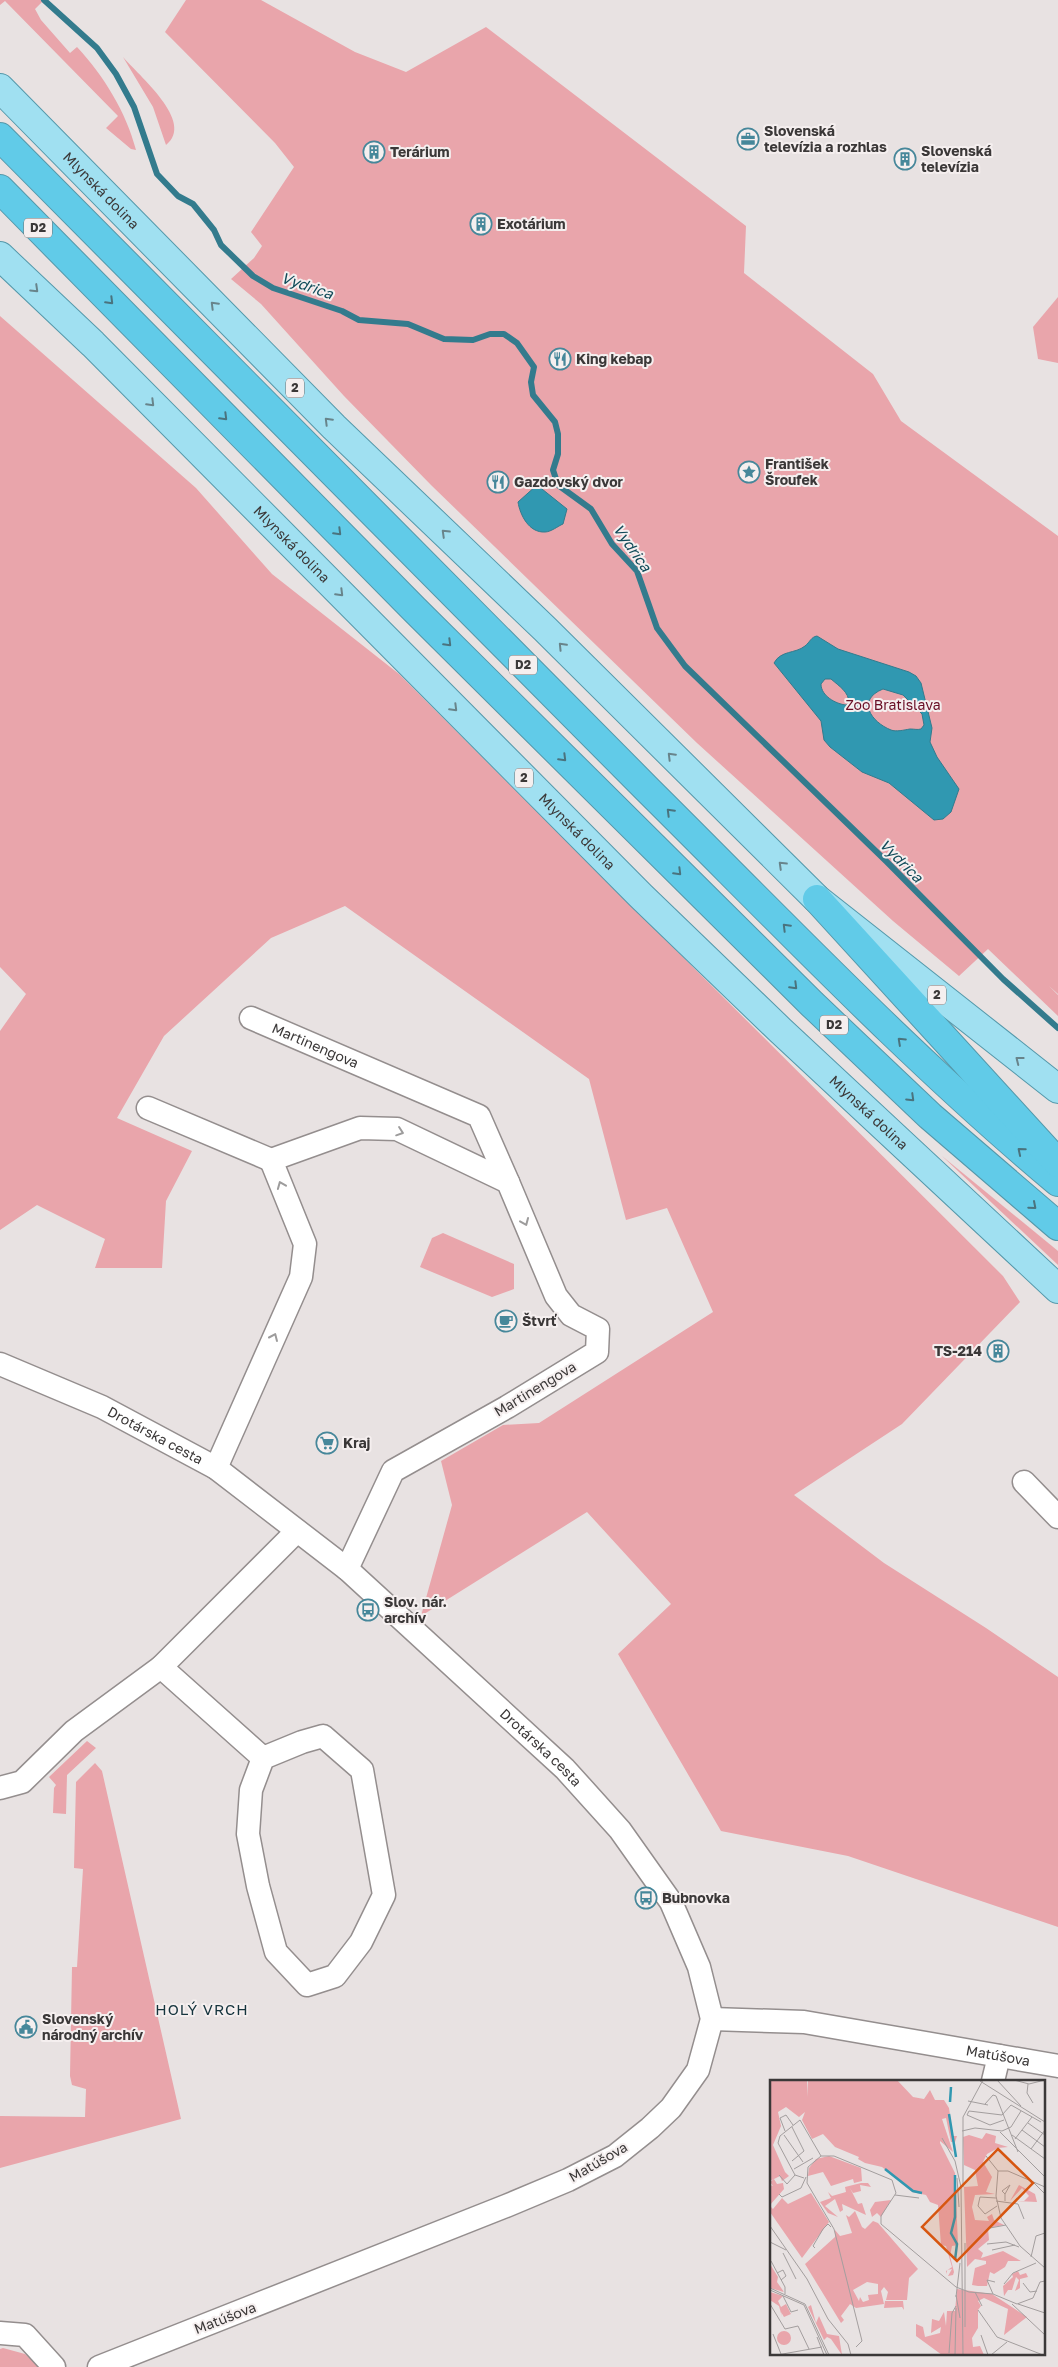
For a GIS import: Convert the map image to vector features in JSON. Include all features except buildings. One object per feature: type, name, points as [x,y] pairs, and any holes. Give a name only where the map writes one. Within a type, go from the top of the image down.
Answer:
[{"type":"highway","name":"D2","points":[[0,137],[434,577],[894,1035],[996,1131],[1058,1182]]},
{"type":"highway","name":"D2","points":[[0,189],[421,616],[812,1004],[930,1116],[1058,1226]]},
{"type":"highway","points":[[0,202],[76,266]]},
{"type":"highway","points":[[817,899],[1058,1163]]},
{"type":"main road","name":"Mlynská dolina","points":[[0,88],[334,427],[545,629],[817,899],[1058,1089]]},
{"type":"main road","name":"Mlynská dolina","points":[[0,256],[92,344],[641,896],[780,1030],[1058,1289]]},
{"type":"street","name":"Martinengova","points":[[251,1018],[479,1116],[556,1296],[570,1315],[598,1329],[598,1352],[393,1471],[347,1569]]},
{"type":"street","points":[[148,1108],[271,1160],[360,1128],[397,1129],[508,1182]]},
{"type":"street","points":[[216,1468],[301,1277],[305,1244],[271,1160]]},
{"type":"street","name":"Drotárska cesta","points":[[0,1364],[102,1408],[216,1468],[347,1569],[565,1769],[620,1830],[671,1902],[699,1967],[712,2019]]},
{"type":"street","points":[[1024,1482],[1058,1517]]},
{"type":"street","points":[[0,1788],[22,1782],[74,1731],[161,1667],[297,1531]]},
{"type":"street","points":[[161,1667],[263,1758]]},
{"type":"street","points":[[323,1736],[362,1770],[384,1895],[361,1942],[335,1976],[307,1985],[276,1952],[258,1886],[248,1834],[251,1790],[263,1758],[302,1742],[323,1736]]},
{"type":"street","name":"Matúšova","points":[[99,2367],[506,2206],[568,2180],[615,2156],[672,2108],[698,2070],[712,2019],[804,2022],[1058,2066]]},
{"type":"street","points":[[993,2080],[999,2056]]},
{"type":"street","points":[[0,2334],[25,2335],[54,2367]]},
{"type":"green space","points":[[0,0],[44,0],[35,9],[41,20],[70,53],[77,47],[105,82],[120,108],[136,150],[131,149],[106,128],[118,116],[5,1],[0,5]]},
{"type":"green space","name":"Zoo Bratislava","points":[[186,0],[261,0],[355,52],[406,72],[486,27],[746,226],[744,273],[873,374],[901,421],[1058,536],[1058,994],[1049,986],[1058,995],[1058,1016],[988,949],[959,976],[893,921],[697,743],[431,485],[344,396],[261,304],[231,279],[254,258],[262,246],[251,232],[294,167],[275,143],[165,32]]},
{"type":"green space","points":[[123,57],[151,87],[170,112],[174,124],[173,135],[166,145],[153,107]]},
{"type":"green space","points":[[1058,297],[1058,363],[1038,359],[1033,327]]},
{"type":"green space","points":[[0,316],[196,488],[272,574],[399,674],[1003,1276],[1020,1302],[902,1424],[794,1495],[884,1563],[986,1628],[1058,1677],[1058,1927],[848,1856],[721,1831],[618,1654],[671,1604],[587,1512],[421,1616],[452,1505],[441,1461],[503,1425],[539,1423],[713,1312],[667,1208],[626,1220],[589,1079],[345,906],[271,938],[164,1036],[117,1118],[192,1151],[166,1201],[162,1268],[95,1268],[105,1239],[37,1205],[0,1230],[0,1031],[26,994],[0,967]]},
{"type":"green space","points":[[942,1156],[1058,1251],[1058,1265]]},
{"type":"green space","points":[[443,1233],[514,1264],[514,1289],[492,1297],[420,1267],[432,1238]]},
{"type":"green space","points":[[87,1741],[96,1748],[67,1775],[66,1814],[53,1813],[54,1788],[56,1785],[49,1777]]},
{"type":"green space","points":[[95,1763],[102,1771],[181,2119],[0,2168],[0,2116],[85,2117],[86,2089],[72,2085],[70,2076],[72,1967],[77,1967],[83,1869],[74,1868],[76,1782]]},
{"type":"green space","points":[[3,2348],[25,2354],[40,2367],[0,2367],[0,2349]]},
{"type":"water","points":[[537,485],[567,509],[563,524],[547,532],[534,530],[526,522],[519,507],[518,502]]},
{"type":"water","points":[[817,636],[838,649],[909,672],[916,676],[921,683],[932,728],[930,742],[937,757],[959,789],[951,812],[943,819],[934,820],[889,783],[862,772],[824,740],[821,721],[774,663],[780,656],[805,646]],"holes":[[[825,679],[831,679],[843,690],[849,699],[849,703],[846,705],[838,703],[826,696],[821,684]],[[883,689],[903,695],[922,714],[924,725],[921,729],[893,731],[878,722],[869,711],[868,705],[870,699]]]},
{"type":"waterway","name":"Vydrica","points":[[44,0],[97,48],[116,74],[134,107],[157,174],[178,196],[193,204],[214,230],[221,245],[253,276],[273,288],[342,311],[359,320],[408,324],[444,339],[473,340],[490,334],[504,334],[517,343],[534,367],[531,382],[533,395],[555,422],[558,434],[558,454],[553,470],[558,485],[591,509],[612,544],[637,571],[657,628],[685,666],[886,861],[1003,979],[1058,1028]]},
{"type":"place","name":"Slovenská televízia a rozhlas","points":[[748,139]]},
{"type":"place","name":"Terárium","points":[[374,152]]},
{"type":"place","name":"Slovenská televízia","points":[[905,159]]},
{"type":"place","name":"Exotárium","points":[[481,224]]},
{"type":"place","name":"King kebap","points":[[560,359]]},
{"type":"place","name":"František Šroufek","points":[[749,472]]},
{"type":"place","name":"Gazdovský dvor","points":[[498,482]]},
{"type":"place","name":"Štvrť","points":[[506,1321]]},
{"type":"place","name":"TS-214","points":[[998,1351]]},
{"type":"place","name":"Kraj","points":[[327,1443]]},
{"type":"place","name":"Slov. nár. archív","points":[[368,1610]]},
{"type":"place","name":"Bubnovka","points":[[646,1898]]},
{"type":"place","name":"Slovenský národný archív","points":[[26,2027]]},
{"type":"district","name":"HOLÝ VRCH","points":[[202,2010]]}]
